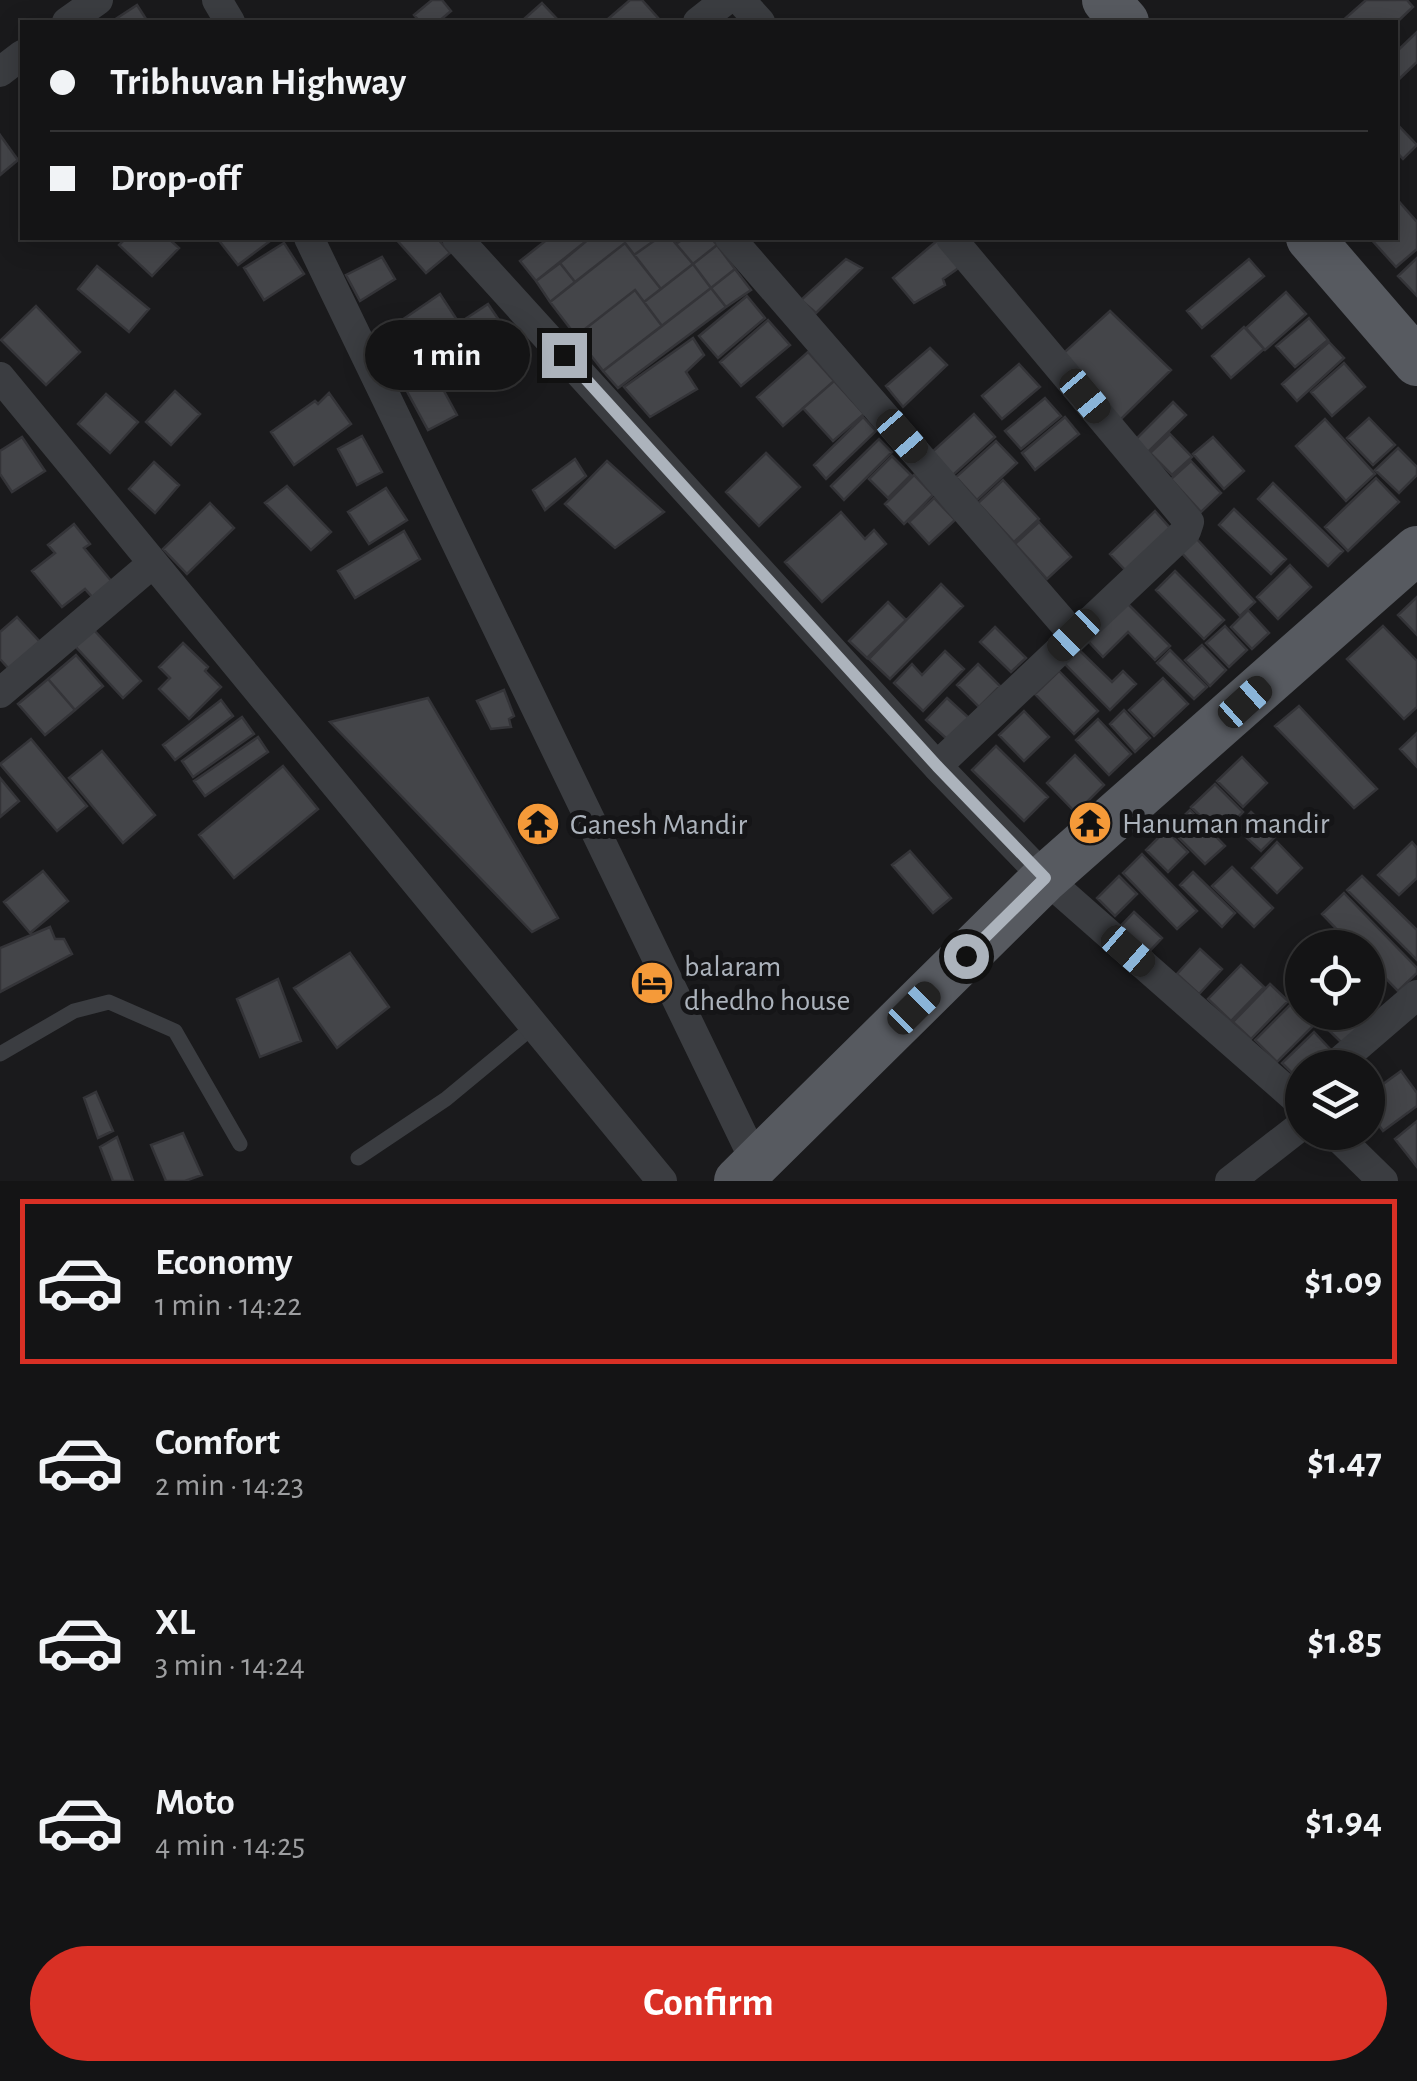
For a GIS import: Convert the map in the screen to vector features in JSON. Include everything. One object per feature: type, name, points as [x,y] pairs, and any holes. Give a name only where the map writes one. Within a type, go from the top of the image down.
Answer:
[{"type":"main road","points":[[1106,0],[1123,20]]},
{"type":"main road","points":[[1312,240],[1417,362]]},
{"type":"main road","points":[[747,1172],[1045,878],[1417,550]]},
{"type":"street","points":[[70,20],[98,0]]},
{"type":"street","points":[[701,20],[726,0]]},
{"type":"street","points":[[740,0],[758,20]]},
{"type":"street","points":[[0,72],[20,57]]},
{"type":"street","points":[[311,240],[747,1172]]},
{"type":"street","points":[[459,240],[937,766],[1045,878],[1285,1091]]},
{"type":"street","points":[[732,240],[1074,635]]},
{"type":"street","points":[[937,766],[1186,531],[1189,522],[953,240]]},
{"type":"street","points":[[0,377],[662,1181]]},
{"type":"street","points":[[0,692],[154,563]]},
{"type":"street","points":[[1353,1050],[1417,994]]},
{"type":"street","points":[[1230,1181],[1285,1122]]},
{"type":"street","points":[[1351,1150],[1383,1181]]},
{"type":"lane","points":[[0,1054],[74,1011],[109,1002],[174,1031],[240,1144]]},
{"type":"lane","points":[[358,1158],[446,1099],[534,1026]]},
{"type":"building","points":[[432,0],[442,0],[451,11],[440,20],[418,20],[414,15]]},
{"type":"building","points":[[630,0],[642,0],[659,19],[611,20]]},
{"type":"building","points":[[1366,0],[1407,0],[1413,7],[1398,21],[1343,20]]},
{"type":"building","points":[[542,3],[558,20],[523,20]]},
{"type":"building","points":[[137,5],[147,20],[114,20]]},
{"type":"building","points":[[1417,32],[1417,62],[1398,80],[1398,50]]},
{"type":"building","points":[[1398,125],[1417,145],[1403,159],[1398,153]]},
{"type":"building","points":[[0,135],[18,160],[0,175]]},
{"type":"building","points":[[1398,200],[1417,222],[1417,249],[1396,267],[1372,240],[1398,240]]},
{"type":"building","points":[[124,240],[170,240],[179,248],[152,276],[119,245]]},
{"type":"building","points":[[219,240],[271,240],[238,265]]},
{"type":"building","points":[[397,240],[439,240],[450,253],[426,273]]},
{"type":"building","points":[[546,240],[587,240],[536,281],[520,261]]},
{"type":"building","points":[[588,240],[655,240],[634,255],[625,243],[575,282],[560,263]]},
{"type":"building","points":[[655,240],[673,240],[693,264],[661,289],[634,255]]},
{"type":"building","points":[[681,240],[713,240],[717,245],[693,264],[676,244]]},
{"type":"building","points":[[938,240],[960,267],[943,279],[945,285],[914,303],[893,278]]},
{"type":"building","points":[[284,243],[304,274],[264,300],[244,268]]},
{"type":"building","points":[[625,243],[661,289],[644,302],[635,290],[576,336],[550,302]]},
{"type":"building","points":[[717,245],[735,269],[711,288],[693,264]]},
{"type":"building","points":[[382,257],[395,279],[360,301],[346,275]]},
{"type":"building","points":[[1417,258],[1417,296],[1398,276]]},
{"type":"building","points":[[846,259],[862,268],[816,313],[801,300]]},
{"type":"building","points":[[1249,259],[1264,276],[1202,328],[1187,311]]},
{"type":"building","points":[[560,263],[575,282],[550,302],[536,281]]},
{"type":"building","points":[[693,264],[711,288],[662,326],[644,302]]},
{"type":"building","points":[[97,266],[149,309],[129,332],[78,289]]},
{"type":"building","points":[[735,269],[751,290],[726,307],[711,288]]},
{"type":"building","points":[[711,288],[726,307],[618,388],[603,371]]},
{"type":"building","points":[[635,290],[662,326],[603,371],[576,336]]},
{"type":"building","points":[[1286,292],[1306,314],[1265,350],[1246,328]]},
{"type":"building","points":[[440,294],[457,320],[413,349],[396,324]]},
{"type":"building","points":[[747,296],[765,318],[718,358],[699,336]]},
{"type":"building","points":[[488,304],[505,329],[473,351],[456,325]]},
{"type":"building","points":[[36,306],[80,352],[46,385],[1,340]]},
{"type":"building","points":[[1110,311],[1171,370],[1117,423],[1057,359]]},
{"type":"building","points":[[1309,318],[1328,340],[1295,367],[1276,346]]},
{"type":"building","points":[[768,320],[790,345],[741,386],[720,362]]},
{"type":"building","points":[[1244,327],[1264,349],[1231,378],[1212,356]]},
{"type":"building","points":[[693,338],[704,355],[686,372],[697,389],[650,417],[624,387]]},
{"type":"building","points":[[1329,342],[1344,358],[1297,401],[1282,384]]},
{"type":"building","points":[[930,348],[947,365],[903,407],[886,386]]},
{"type":"building","points":[[808,352],[834,381],[783,426],[757,397]]},
{"type":"building","points":[[1344,363],[1365,387],[1332,416],[1311,392]]},
{"type":"building","points":[[1019,364],[1040,387],[1002,419],[982,396]]},
{"type":"building","points":[[432,369],[457,415],[428,430],[403,384]]},
{"type":"building","points":[[834,381],[864,414],[833,441],[803,408]]},
{"type":"building","points":[[175,391],[200,414],[171,445],[146,422]]},
{"type":"building","points":[[329,393],[351,424],[294,465],[271,432]]},
{"type":"building","points":[[106,394],[138,422],[110,453],[78,424]]},
{"type":"building","points":[[1045,398],[1061,416],[1021,449],[1005,431]]},
{"type":"building","points":[[1173,402],[1186,415],[1148,452],[1136,439]]},
{"type":"building","points":[[974,414],[995,437],[953,475],[932,452]]},
{"type":"building","points":[[863,417],[876,431],[826,479],[814,465]]},
{"type":"building","points":[[1065,417],[1079,434],[1035,470],[1022,453]]},
{"type":"building","points":[[1369,418],[1395,445],[1373,465],[1347,438]]},
{"type":"building","points":[[1325,419],[1375,474],[1346,501],[1296,446]]},
{"type":"building","points":[[1170,434],[1192,457],[1172,475],[1150,453]]},
{"type":"building","points":[[362,436],[382,472],[357,485],[338,449]]},
{"type":"building","points":[[22,437],[45,471],[12,492],[0,474],[0,451]]},
{"type":"building","points":[[1213,437],[1244,471],[1224,489],[1193,454]]},
{"type":"building","points":[[879,439],[892,452],[844,500],[831,486]]},
{"type":"building","points":[[996,441],[1017,463],[977,500],[956,477]]},
{"type":"building","points":[[1398,448],[1417,467],[1417,475],[1399,493],[1375,470]]},
{"type":"building","points":[[766,453],[800,487],[759,526],[726,492]]},
{"type":"building","points":[[892,456],[911,475],[888,498],[869,479]]},
{"type":"building","points":[[575,459],[586,476],[545,510],[533,490]]},
{"type":"building","points":[[607,461],[664,512],[615,548],[565,504]]},
{"type":"building","points":[[1191,461],[1221,493],[1201,512],[1171,479]]},
{"type":"building","points":[[154,462],[179,485],[155,513],[129,489]]},
{"type":"building","points":[[914,475],[933,495],[904,524],[885,504]]},
{"type":"building","points":[[1376,478],[1399,502],[1348,551],[1325,527]]},
{"type":"building","points":[[1003,480],[1039,519],[1014,542],[978,503]]},
{"type":"building","points":[[1273,483],[1343,551],[1328,566],[1258,499]]},
{"type":"building","points":[[287,486],[331,532],[311,550],[265,503]]},
{"type":"building","points":[[386,488],[407,520],[369,544],[348,512]]},
{"type":"building","points":[[934,498],[955,520],[929,544],[909,522]]},
{"type":"building","points":[[210,503],[234,528],[187,574],[163,549]]},
{"type":"building","points":[[1234,509],[1286,559],[1271,574],[1219,525]]},
{"type":"building","points":[[1155,511],[1171,529],[1126,571],[1110,554]]},
{"type":"building","points":[[841,512],[865,539],[874,530],[886,544],[822,602],[785,562]]},
{"type":"building","points":[[1039,522],[1071,557],[1047,579],[1015,544]]},
{"type":"building","points":[[74,524],[90,544],[84,548],[113,583],[94,599],[85,589],[62,607],[32,571],[55,553],[48,545]]},
{"type":"building","points":[[404,531],[420,559],[355,598],[338,571]]},
{"type":"building","points":[[1194,536],[1255,602],[1240,616],[1179,550]]},
{"type":"building","points":[[1290,565],[1311,587],[1278,619],[1257,597]]},
{"type":"building","points":[[1175,571],[1224,620],[1204,639],[1156,590]]},
{"type":"building","points":[[941,584],[963,606],[890,679],[869,659]]},
{"type":"building","points":[[1417,597],[1417,635],[1398,615]]},
{"type":"building","points":[[888,602],[906,620],[867,658],[849,641]]},
{"type":"building","points":[[1126,602],[1170,646],[1155,660],[1128,632],[1103,657],[1087,640]]},
{"type":"building","points":[[1248,610],[1269,633],[1252,649],[1231,627]]},
{"type":"building","points":[[17,617],[40,642],[9,669],[0,659],[0,632]]},
{"type":"building","points":[[1225,626],[1247,650],[1229,667],[1206,643]]},
{"type":"building","points":[[1383,626],[1417,661],[1417,707],[1404,719],[1347,659]]},
{"type":"building","points":[[995,627],[1026,658],[1011,672],[980,642]]},
{"type":"building","points":[[93,629],[141,681],[123,698],[75,646]]},
{"type":"building","points":[[183,643],[208,667],[205,671],[221,687],[189,719],[159,689],[170,678],[159,667]]},
{"type":"building","points":[[1202,645],[1226,670],[1210,686],[1185,660]]},
{"type":"building","points":[[1076,647],[1112,682],[1123,671],[1136,684],[1110,710],[1062,661]]},
{"type":"building","points":[[1170,650],[1207,687],[1194,699],[1157,663]]},
{"type":"building","points":[[945,651],[964,669],[923,711],[894,683],[912,664],[922,675]]},
{"type":"building","points":[[76,655],[103,686],[75,710],[48,679]]},
{"type":"building","points":[[978,664],[1000,686],[979,707],[957,685]]},
{"type":"building","points":[[1059,671],[1098,711],[1074,734],[1035,694]]},
{"type":"building","points":[[1163,678],[1188,704],[1154,736],[1129,710]]},
{"type":"building","points":[[48,679],[75,710],[45,735],[18,704]]},
{"type":"building","points":[[504,690],[514,716],[509,719],[511,727],[491,729],[477,701]]},
{"type":"building","points":[[428,698],[558,918],[532,932],[330,722]]},
{"type":"building","points":[[947,698],[969,718],[948,740],[926,720]]},
{"type":"building","points":[[221,700],[233,716],[175,760],[163,745]]},
{"type":"building","points":[[1299,706],[1377,789],[1354,808],[1275,726]]},
{"type":"building","points":[[1124,710],[1150,738],[1135,752],[1110,724]]},
{"type":"building","points":[[1024,711],[1049,737],[1024,761],[999,735]]},
{"type":"building","points":[[242,717],[254,734],[193,777],[182,761]]},
{"type":"building","points":[[1098,719],[1131,754],[1109,775],[1076,740]]},
{"type":"building","points":[[1417,733],[1417,767],[1400,749]]},
{"type":"building","points":[[258,737],[268,752],[205,796],[194,781]]},
{"type":"building","points":[[31,739],[87,806],[57,831],[0,764]]},
{"type":"building","points":[[996,746],[1048,797],[1024,821],[972,770]]},
{"type":"building","points":[[102,751],[155,815],[123,843],[69,778]]},
{"type":"building","points":[[1075,755],[1104,785],[1076,813],[1047,783]]},
{"type":"building","points":[[1242,757],[1267,783],[1243,807],[1217,781]]},
{"type":"building","points":[[283,766],[318,809],[234,878],[199,835]]},
{"type":"building","points":[[0,778],[19,801],[0,817]]},
{"type":"building","points":[[1215,784],[1243,812],[1220,835],[1191,807]]},
{"type":"building","points":[[1190,810],[1225,846],[1205,864],[1170,829]]},
{"type":"building","points":[[1251,812],[1276,836],[1261,851],[1236,828]]},
{"type":"building","points":[[1166,830],[1188,852],[1168,872],[1146,850]]},
{"type":"building","points":[[1277,842],[1302,868],[1277,893],[1252,868]]},
{"type":"building","points":[[1412,842],[1417,848],[1417,878],[1399,895],[1378,875]]},
{"type":"building","points":[[910,851],[951,898],[933,913],[892,865]]},
{"type":"building","points":[[1142,854],[1197,911],[1177,929],[1123,873]]},
{"type":"building","points":[[1232,867],[1273,908],[1254,927],[1212,886]]},
{"type":"building","points":[[43,871],[68,901],[30,933],[4,902]]},
{"type":"building","points":[[1193,872],[1235,913],[1222,927],[1180,885]]},
{"type":"building","points":[[1119,876],[1137,894],[1115,916],[1097,898]]},
{"type":"building","points":[[1362,876],[1417,930],[1417,960],[1347,890]]},
{"type":"building","points":[[1344,893],[1380,930],[1338,930],[1322,914]]},
{"type":"building","points":[[1134,912],[1162,938],[1145,956],[1117,930]]},
{"type":"building","points":[[50,927],[55,939],[64,939],[72,954],[0,992],[0,948]]},
{"type":"building","points":[[1385,935],[1417,968],[1417,973],[1398,991],[1385,978]]},
{"type":"building","points":[[1200,949],[1222,969],[1199,994],[1177,974]]},
{"type":"building","points":[[350,953],[389,1007],[337,1048],[294,988]]},
{"type":"building","points":[[1241,965],[1264,987],[1231,1021],[1208,999]]},
{"type":"building","points":[[278,979],[301,1041],[260,1057],[237,999]]},
{"type":"building","points":[[1270,984],[1285,998],[1285,1004],[1251,1039],[1233,1022]]},
{"type":"building","points":[[1285,1010],[1285,1030],[1309,1030],[1277,1062],[1255,1040]]},
{"type":"building","points":[[1329,1030],[1359,1030],[1344,1045]]},
{"type":"building","points":[[1314,1032],[1331,1050],[1295,1050]]},
{"type":"building","points":[[1401,1071],[1417,1093],[1417,1106],[1385,1130],[1385,1083]]},
{"type":"building","points":[[96,1092],[113,1131],[98,1138],[84,1098]]},
{"type":"building","points":[[1417,1121],[1417,1167],[1395,1139]]},
{"type":"building","points":[[183,1133],[202,1175],[185,1181],[166,1181],[151,1145]]},
{"type":"building","points":[[117,1137],[133,1181],[113,1181],[100,1147]]},
{"type":"place","name":"Hanuman mandir","points":[[1090,823]]},
{"type":"place","name":"Ganesh Mandir","points":[[538,824]]},
{"type":"place","name":"balaram dhedho house","points":[[652,983]]},
{"type":"route","points":[[564,355],[937,766],[1045,878],[966,956]]}]
